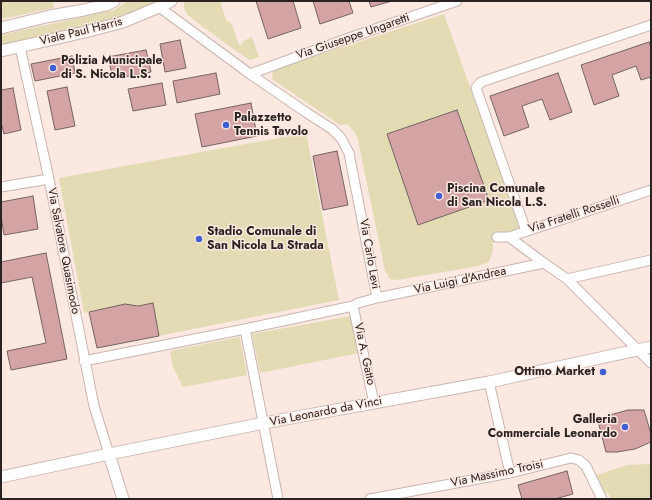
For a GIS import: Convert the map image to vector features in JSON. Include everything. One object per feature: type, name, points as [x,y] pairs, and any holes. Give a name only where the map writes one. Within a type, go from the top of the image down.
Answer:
[{"type":"street","name":"Viale Paul Harris","points":[[1,28],[50,16],[84,10],[114,1]]},
{"type":"street","name":"Viale Paul Harris","points":[[1,51],[123,22],[171,1]]},
{"type":"street","name":"Via Giuseppe Ungaretti","points":[[250,74],[430,6],[457,1]]},
{"type":"street","name":"Via Carlo Levi","points":[[84,361],[353,306],[358,303],[377,298],[349,153],[341,138],[332,129],[306,114],[159,7]]},
{"type":"street","points":[[526,231],[476,88],[481,82],[651,25]]},
{"type":"street","name":"Via Salvatore Quasimodo","points":[[20,47],[49,179],[84,361],[94,406],[109,454]]},
{"type":"street","points":[[1,187],[49,179]]},
{"type":"street","name":"Via Fratelli Rosselli","points":[[497,237],[509,237],[651,190]]},
{"type":"street","points":[[509,237],[567,279],[651,363]]},
{"type":"street","points":[[567,279],[651,260]]},
{"type":"street","name":"Via Luigi d'Andrea","points":[[377,298],[544,263]]},
{"type":"street","name":"Via A. Gatto","points":[[353,306],[374,403]]},
{"type":"street","points":[[245,329],[278,499]]},
{"type":"street","name":"Via Leonardo da Vinci","points":[[1,476],[264,424],[489,382],[651,347]]},
{"type":"street","points":[[489,382],[510,473]]},
{"type":"street","points":[[109,454],[123,499]]},
{"type":"street","name":"Via Massimo Troisi","points":[[370,499],[510,473],[571,458],[579,460],[586,466],[602,499]]},
{"type":"shaded area","points":[[1,1],[52,1],[54,8],[1,19]]},
{"type":"shaded area","points":[[127,1],[164,1],[156,6],[95,25],[1,47],[1,35],[114,10]]},
{"type":"shaded area","points":[[184,1],[220,1],[226,20],[232,24],[239,45],[243,44],[243,41],[252,37],[259,57],[250,60],[195,21],[187,14],[184,8]]},
{"type":"shaded area","name":"Piscina Comunale di San Nicola L.S.","points":[[444,14],[520,227],[497,237],[493,244],[493,250],[489,262],[478,266],[397,280],[390,279],[385,271],[358,140],[355,133],[347,124],[340,125],[272,79],[273,70]]},
{"type":"shaded area","name":"Stadio Comunale di San Nicola La Strada","points":[[306,133],[339,300],[97,348],[89,312],[84,313],[59,178]]},
{"type":"shaded area","points":[[351,316],[359,353],[260,373],[252,334]]},
{"type":"shaded area","points":[[240,337],[247,375],[183,387],[173,367],[170,351]]},
{"type":"shaded area","points":[[651,464],[651,499],[611,499],[608,493],[605,493],[597,475],[627,465]]},
{"type":"building","points":[[256,1],[293,1],[301,28],[268,39]]},
{"type":"building","points":[[313,1],[349,1],[353,13],[320,24]]},
{"type":"building","points":[[369,1],[392,1],[371,7]]},
{"type":"building","points":[[180,40],[186,68],[165,72],[160,44]]},
{"type":"building","points":[[649,42],[651,48],[651,77],[641,80],[636,66],[612,75],[619,96],[594,105],[581,65]]},
{"type":"building","points":[[146,50],[151,72],[113,79],[108,57]]},
{"type":"building","name":"Polizia Municipale di S. Nicola L.S.","points":[[72,56],[75,73],[35,81],[31,64]]},
{"type":"building","points":[[216,73],[220,94],[177,103],[173,81]]},
{"type":"building","points":[[558,73],[572,112],[550,120],[542,99],[522,106],[529,127],[504,136],[490,96]]},
{"type":"building","points":[[162,83],[166,105],[133,111],[128,89]]},
{"type":"building","points":[[67,87],[75,126],[55,130],[47,91]]},
{"type":"building","points":[[13,88],[21,130],[4,134],[1,122],[1,90]]},
{"type":"building","name":"Palazzetto Tennis Tavolo","points":[[251,103],[257,136],[202,147],[195,114]]},
{"type":"building","points":[[457,110],[489,200],[418,225],[387,134]]},
{"type":"building","points":[[337,151],[348,205],[323,210],[313,156]]},
{"type":"building","points":[[33,196],[38,229],[4,235],[1,216],[1,202]]},
{"type":"building","points":[[46,253],[67,359],[11,370],[7,351],[46,343],[32,277],[1,283],[1,262]]},
{"type":"building","points":[[153,303],[159,336],[97,348],[89,312],[125,304],[138,306]]},
{"type":"building","name":"Galleria Commerciale Leonardo","points":[[628,410],[644,410],[651,434],[651,442],[635,449],[606,452],[598,421],[610,415]]},
{"type":"building","points":[[567,471],[573,494],[555,499],[522,499],[518,485]]},
{"type":"place","name":"Polizia Municipale di S. Nicola L.S.","points":[[53,68]]},
{"type":"place","name":"Palazzetto Tennis Tavolo","points":[[226,125]]},
{"type":"place","name":"Piscina Comunale di San Nicola L.S.","points":[[439,196]]},
{"type":"place","name":"Stadio Comunale di San Nicola La Strada","points":[[199,239]]},
{"type":"place","name":"Ottimo Market","points":[[603,372]]},
{"type":"place","name":"Galleria Commerciale Leonardo","points":[[625,427]]}]
